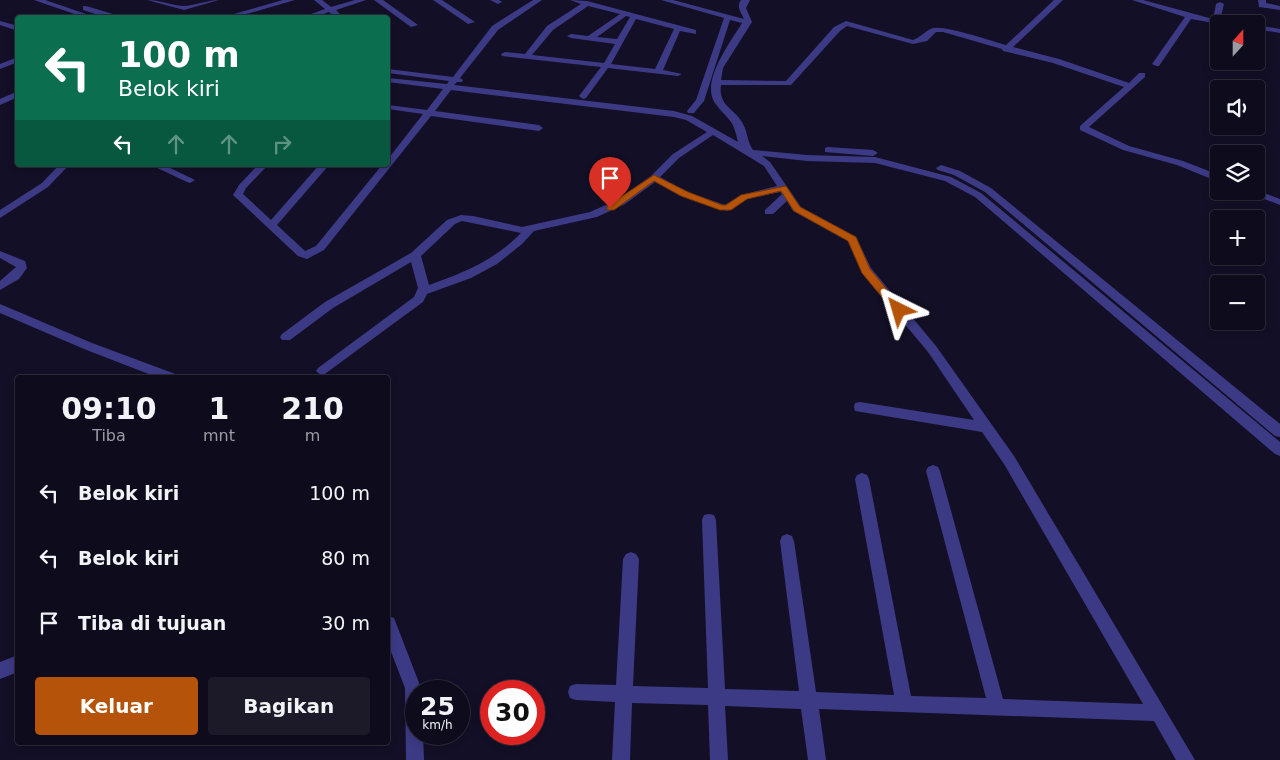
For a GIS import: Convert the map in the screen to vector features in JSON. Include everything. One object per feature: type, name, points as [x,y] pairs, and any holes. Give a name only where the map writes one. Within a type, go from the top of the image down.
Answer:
[{"type":"street","points":[[38,0],[86,15]]},
{"type":"street","points":[[60,0],[108,15]]},
{"type":"street","points":[[151,0],[184,8],[215,0]]},
{"type":"street","points":[[234,15],[291,0]]},
{"type":"street","points":[[318,0],[337,15]]},
{"type":"street","points":[[313,15],[362,0]]},
{"type":"street","points":[[378,0],[414,25]]},
{"type":"street","points":[[438,0],[471,22]]},
{"type":"street","points":[[390,161],[430,113],[451,83],[495,28],[538,0]]},
{"type":"street","points":[[574,0],[693,32]]},
{"type":"street","points":[[665,0],[748,22]]},
{"type":"street","points":[[746,0],[743,2],[742,8],[748,16],[748,22],[719,68],[717,82],[718,101],[739,124],[747,147]]},
{"type":"street","points":[[1006,49],[1024,34],[1031,22],[1059,0]]},
{"type":"street","points":[[1136,0],[1189,16],[1210,20]]},
{"type":"street","points":[[1262,0],[1262,5],[1280,8]]},
{"type":"street","points":[[527,56],[550,28],[587,4]]},
{"type":"street","points":[[1217,15],[1220,4]]},
{"type":"street","points":[[65,15],[74,11]]},
{"type":"street","points":[[583,96],[606,66],[619,42],[629,15]]},
{"type":"street","points":[[590,38],[629,15]]},
{"type":"street","points":[[691,111],[700,101],[728,16]]},
{"type":"street","points":[[1156,64],[1189,16]]},
{"type":"street","points":[[717,82],[788,83],[837,29],[846,23],[913,42],[922,40],[936,29],[1056,61],[1130,86]]},
{"type":"street","points":[[658,72],[678,28]]},
{"type":"street","points":[[1265,28],[1280,30]]},
{"type":"street","points":[[571,36],[619,42]]},
{"type":"street","points":[[505,54],[678,74]]},
{"type":"street","points":[[0,58],[15,60]]},
{"type":"street","points":[[0,67],[15,60]]},
{"type":"street","points":[[390,71],[451,83],[674,114],[689,118],[712,132],[747,147],[789,157],[874,160],[930,172],[962,185],[978,195],[1280,450]]},
{"type":"street","points":[[1142,75],[1084,128],[1126,148],[1180,163],[1210,175]]},
{"type":"street","points":[[390,80],[451,83],[583,96],[691,111],[747,147],[767,164],[797,209],[810,218],[852,239],[866,270],[932,349],[987,427],[1009,460],[1186,760]]},
{"type":"street","points":[[0,102],[15,94]]},
{"type":"street","points":[[390,107],[539,128]]},
{"type":"street","points":[[286,337],[329,305],[415,255],[451,222],[461,218],[522,230],[593,215],[610,208],[654,178],[676,156],[712,132]]},
{"type":"street","points":[[747,147],[854,151],[896,156],[938,167],[972,181],[988,190],[1280,432]]},
{"type":"street","points":[[0,216],[45,185],[62,167]]},
{"type":"street","points":[[161,167],[190,180]]},
{"type":"street","points":[[261,167],[242,187],[238,195],[302,254],[313,254],[320,248],[385,167]]},
{"type":"street","points":[[271,226],[322,167]]},
{"type":"street","points":[[654,178],[684,194],[728,208],[744,197],[785,191]]},
{"type":"street","points":[[769,212],[785,191]]},
{"type":"street","points":[[1265,197],[1280,202]]},
{"type":"street","points":[[422,292],[485,268],[504,255],[530,229]]},
{"type":"street","points":[[0,254],[21,264],[22,268],[15,276],[0,286]]},
{"type":"street","points":[[322,371],[419,299],[424,288],[415,255]]},
{"type":"street","points":[[0,308],[88,346],[166,375]]},
{"type":"street","points":[[860,407],[987,427]]},
{"type":"street","points":[[933,471],[998,707]]},
{"type":"street","points":[[862,479],[904,703]]},
{"type":"street","points":[[709,520],[719,760]]},
{"type":"street","points":[[787,541],[817,760]]},
{"type":"street","points":[[621,760],[631,559]]},
{"type":"street","points":[[390,629],[413,688],[415,760]]},
{"type":"street","points":[[0,671],[15,665]]},
{"type":"street","points":[[576,692],[1158,713]]},
{"type":"route","points":[[610,208],[654,178],[703,202],[728,208],[744,197],[783,188],[797,209],[810,218],[852,239],[866,270],[899,310]]}]
